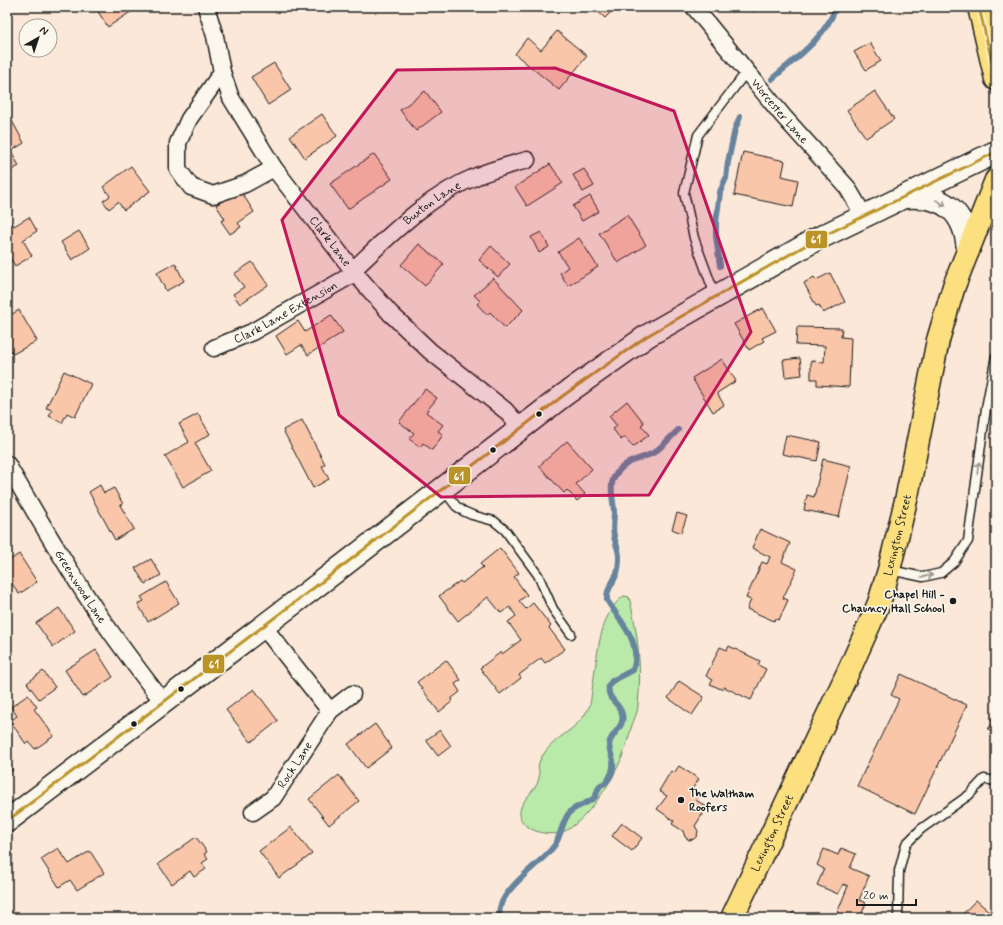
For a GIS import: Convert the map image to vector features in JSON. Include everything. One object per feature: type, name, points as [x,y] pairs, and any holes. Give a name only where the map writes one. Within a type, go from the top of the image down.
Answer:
[{"type":"main road","points":[[979,7],[996,80]]},
{"type":"main road","points":[[7,821],[593,373],[647,336],[815,240],[996,152]]},
{"type":"main road","name":"Lexington Street","points":[[732,918],[866,634],[879,602],[889,570],[915,460],[938,340],[949,303],[996,180]]},
{"type":"main road","points":[[904,197],[929,197],[949,207],[964,227],[968,242],[968,251]]},
{"type":"street","name":"Clark Lane","points":[[206,7],[215,36],[222,72],[231,98],[274,168],[354,272],[390,314],[430,351],[505,410],[521,428]]},
{"type":"street","name":"Worcester Lane","points":[[694,7],[783,116],[847,187],[864,216]]},
{"type":"street","points":[[222,72],[189,119],[178,144],[178,169],[191,187],[213,195],[245,184],[274,168]]},
{"type":"street","name":"Buxton Lane","points":[[354,272],[407,220],[451,189],[477,176],[527,160]]},
{"type":"street","name":"Clark Lane Extension","points":[[214,348],[252,332],[354,272]]},
{"type":"street","name":"Greenwood Lane","points":[[7,464],[91,604],[163,702]]},
{"type":"street","points":[[263,626],[330,711]]},
{"type":"street","name":"Rock Lane","points":[[253,812],[273,798],[330,711],[352,694]]},
{"type":"lane","points":[[715,296],[694,238],[684,193],[698,135],[747,72]]},
{"type":"lane","points":[[889,570],[923,577],[941,573],[954,562],[968,541],[986,408],[996,356]]},
{"type":"lane","points":[[443,489],[456,506],[463,511],[494,521],[505,530],[538,575],[548,600],[571,634]]},
{"type":"lane","points":[[898,918],[899,871],[906,844],[921,830],[969,795],[984,779],[996,781]]},
{"type":"highlighted area","points":[[555,68],[674,111],[751,332],[649,495],[441,497],[339,415],[282,220],[397,70]]},
{"type":"green space","points":[[624,596],[629,597],[635,624],[640,678],[637,710],[623,753],[606,788],[580,820],[572,827],[557,834],[536,831],[525,825],[521,819],[521,807],[538,782],[538,765],[543,755],[553,743],[583,718],[588,709],[591,701],[597,652],[604,626],[615,604]]},
{"type":"building","points":[[95,7],[138,7],[108,27]]},
{"type":"building","points":[[593,7],[616,7],[605,18]]},
{"type":"building","points":[[748,7],[759,7],[753,12]]},
{"type":"building","points":[[557,31],[587,56],[559,90],[515,54],[527,38],[541,50]]},
{"type":"building","points":[[870,43],[881,61],[866,70],[854,52]]},
{"type":"building","points":[[274,63],[291,90],[268,105],[251,77]]},
{"type":"building","points":[[425,91],[441,112],[416,131],[400,110]]},
{"type":"building","points":[[875,91],[894,119],[866,138],[847,110]]},
{"type":"building","points":[[322,114],[337,136],[305,158],[290,136]]},
{"type":"building","points":[[11,119],[24,143],[11,151],[19,166],[7,173],[7,121]]},
{"type":"building","points":[[743,152],[785,161],[782,176],[798,180],[793,207],[734,195]]},
{"type":"building","points":[[374,154],[392,179],[348,209],[330,184]]},
{"type":"building","points":[[550,164],[563,183],[527,206],[515,187]]},
{"type":"building","points":[[131,166],[150,191],[124,210],[118,202],[109,209],[103,201],[110,196],[103,187]]},
{"type":"building","points":[[584,169],[594,186],[583,192],[573,175]]},
{"type":"building","points":[[240,190],[254,212],[238,223],[241,227],[230,234],[221,221],[225,219],[216,205]]},
{"type":"building","points":[[590,196],[599,211],[582,221],[573,206]]},
{"type":"building","points":[[627,215],[646,245],[618,263],[599,233]]},
{"type":"building","points":[[29,217],[37,231],[23,240],[32,256],[15,266],[7,253],[7,225],[12,222],[14,226]]},
{"type":"building","points":[[79,231],[90,248],[72,260],[61,242]]},
{"type":"building","points":[[541,232],[549,247],[539,253],[531,237]]},
{"type":"building","points":[[579,238],[598,267],[568,286],[560,273],[568,267],[558,252]]},
{"type":"building","points":[[419,244],[444,264],[425,286],[401,265]]},
{"type":"building","points":[[491,246],[510,264],[498,277],[479,260]]},
{"type":"building","points":[[252,262],[268,285],[240,304],[233,294],[244,287],[234,274]]},
{"type":"building","points":[[175,263],[184,281],[166,291],[157,273]]},
{"type":"building","points":[[830,273],[845,302],[823,313],[819,305],[816,306],[804,283],[814,277],[816,280]]},
{"type":"building","points":[[493,278],[523,310],[505,328],[490,312],[487,315],[477,304],[480,301],[474,295]]},
{"type":"building","points":[[763,308],[776,331],[762,338],[764,341],[749,350],[734,324]]},
{"type":"building","points":[[19,310],[37,341],[13,354],[7,344],[7,317]]},
{"type":"building","points":[[331,315],[343,332],[308,355],[301,345],[287,354],[276,336],[298,321],[305,332]]},
{"type":"building","points":[[797,327],[842,328],[841,337],[851,338],[849,387],[817,385],[817,379],[811,379],[811,361],[824,362],[825,346],[796,345]]},
{"type":"building","points":[[800,358],[802,375],[785,377],[783,360]]},
{"type":"building","points":[[722,359],[736,381],[717,393],[724,405],[713,412],[692,378]]},
{"type":"building","points":[[64,371],[91,384],[75,417],[67,413],[62,423],[49,416],[52,410],[46,408]]},
{"type":"building","points":[[425,389],[437,398],[426,412],[443,425],[438,431],[443,435],[432,450],[423,443],[420,447],[409,439],[414,433],[399,422]]},
{"type":"building","points":[[627,401],[644,423],[641,425],[649,435],[633,447],[625,437],[621,440],[613,429],[617,426],[609,416]]},
{"type":"building","points":[[198,414],[210,434],[195,443],[211,471],[183,487],[165,456],[189,442],[179,424]]},
{"type":"building","points":[[302,420],[325,464],[322,466],[329,479],[313,488],[283,430]]},
{"type":"building","points":[[786,435],[821,442],[817,461],[782,454]]},
{"type":"building","points":[[567,441],[592,469],[576,484],[585,494],[577,501],[567,490],[564,493],[539,466]]},
{"type":"building","points":[[823,459],[851,466],[839,517],[804,510],[807,495],[814,497]]},
{"type":"building","points":[[100,485],[104,493],[114,488],[123,504],[120,505],[134,529],[115,540],[89,492]]},
{"type":"building","points":[[677,513],[687,516],[681,533],[672,529]]},
{"type":"building","points":[[760,529],[790,543],[782,562],[797,569],[783,598],[788,600],[779,620],[775,619],[774,621],[747,609],[751,600],[746,598],[762,562],[767,564],[770,557],[752,548]]},
{"type":"building","points":[[500,548],[519,573],[514,577],[527,595],[519,601],[526,609],[533,603],[551,626],[549,628],[565,649],[545,663],[541,658],[519,675],[521,678],[500,694],[480,668],[501,652],[502,654],[521,640],[508,622],[516,616],[510,607],[501,613],[488,597],[458,621],[439,596],[460,581],[462,583],[483,567],[480,564]]},
{"type":"building","points":[[19,554],[37,582],[19,594],[7,576],[7,562]]},
{"type":"building","points":[[151,559],[161,575],[145,584],[135,568]]},
{"type":"building","points":[[166,582],[179,603],[148,622],[138,604],[144,601],[141,597]]},
{"type":"building","points":[[59,608],[75,631],[53,647],[36,623]]},
{"type":"building","points":[[729,646],[760,661],[758,665],[766,669],[751,700],[724,687],[723,690],[710,684],[713,680],[706,676],[720,647],[727,650]]},
{"type":"building","points":[[96,650],[113,677],[83,697],[65,670]]},
{"type":"building","points":[[446,660],[461,680],[455,684],[460,692],[451,699],[453,701],[439,712],[417,682]]},
{"type":"building","points":[[43,671],[55,687],[39,699],[27,683]]},
{"type":"building","points":[[901,674],[967,705],[915,814],[857,786],[899,699],[891,695]]},
{"type":"building","points":[[679,681],[704,697],[692,715],[668,698]]},
{"type":"building","points":[[254,689],[278,721],[251,742],[226,710]]},
{"type":"building","points":[[28,695],[37,707],[34,709],[54,736],[35,749],[29,742],[26,744],[10,721],[17,716],[11,707]]},
{"type":"building","points":[[996,714],[996,736],[988,729],[993,723],[991,720]]},
{"type":"building","points":[[375,724],[392,748],[366,768],[348,744]]},
{"type":"building","points":[[440,730],[451,746],[438,756],[426,740]]},
{"type":"building","points":[[996,752],[996,763],[991,758]]},
{"type":"building","points":[[7,763],[13,770],[7,774]]},
{"type":"building","points":[[679,766],[699,779],[690,792],[698,797],[696,800],[707,807],[695,826],[698,831],[697,836],[694,839],[689,840],[685,837],[683,831],[672,824],[674,821],[657,809],[667,796],[659,791],[671,771],[674,773]]},
{"type":"building","points":[[339,775],[359,801],[329,825],[309,799]]},
{"type":"building","points":[[622,823],[642,838],[632,851],[612,836]]},
{"type":"building","points":[[291,827],[312,854],[279,878],[259,851]]},
{"type":"building","points":[[196,837],[207,852],[204,854],[208,859],[202,863],[206,869],[194,877],[190,871],[172,884],[158,864]]},
{"type":"building","points":[[58,848],[69,864],[90,851],[104,873],[77,890],[70,880],[59,887],[41,859]]},
{"type":"building","points":[[841,848],[856,854],[850,868],[869,876],[859,900],[866,903],[860,918],[835,918],[848,886],[843,884],[838,894],[817,885],[824,869],[817,865],[824,849],[838,855]]},
{"type":"building","points":[[976,900],[991,913],[987,918],[959,918]]},
{"type":"building","points":[[793,912],[805,918],[790,918]]},
{"type":"waterway","points":[[772,79],[809,47],[825,28],[836,7]]},
{"type":"waterway","points":[[720,266],[716,236],[716,222],[720,192],[726,178],[735,129],[740,117]]},
{"type":"waterway","points":[[500,918],[499,910],[502,901],[508,892],[524,875],[554,847],[568,814],[595,797],[599,787],[609,779],[612,773],[613,761],[609,744],[612,737],[621,725],[623,718],[620,710],[609,694],[609,685],[612,681],[633,670],[635,660],[633,641],[624,624],[607,600],[609,590],[617,573],[619,562],[613,530],[614,512],[612,481],[625,465],[631,461],[653,453],[678,430]]},
{"type":"transit line","name":"61","points":[[979,7],[996,79]]},
{"type":"transit line","name":"61","points":[[7,821],[336,571],[564,395],[647,336],[815,240],[996,152]]},
{"type":"place","name":"Chapel Hill - Chauncy Hall School","points":[[953,601]]},
{"type":"place","name":"The Waltham Roofers","points":[[681,800]]}]
